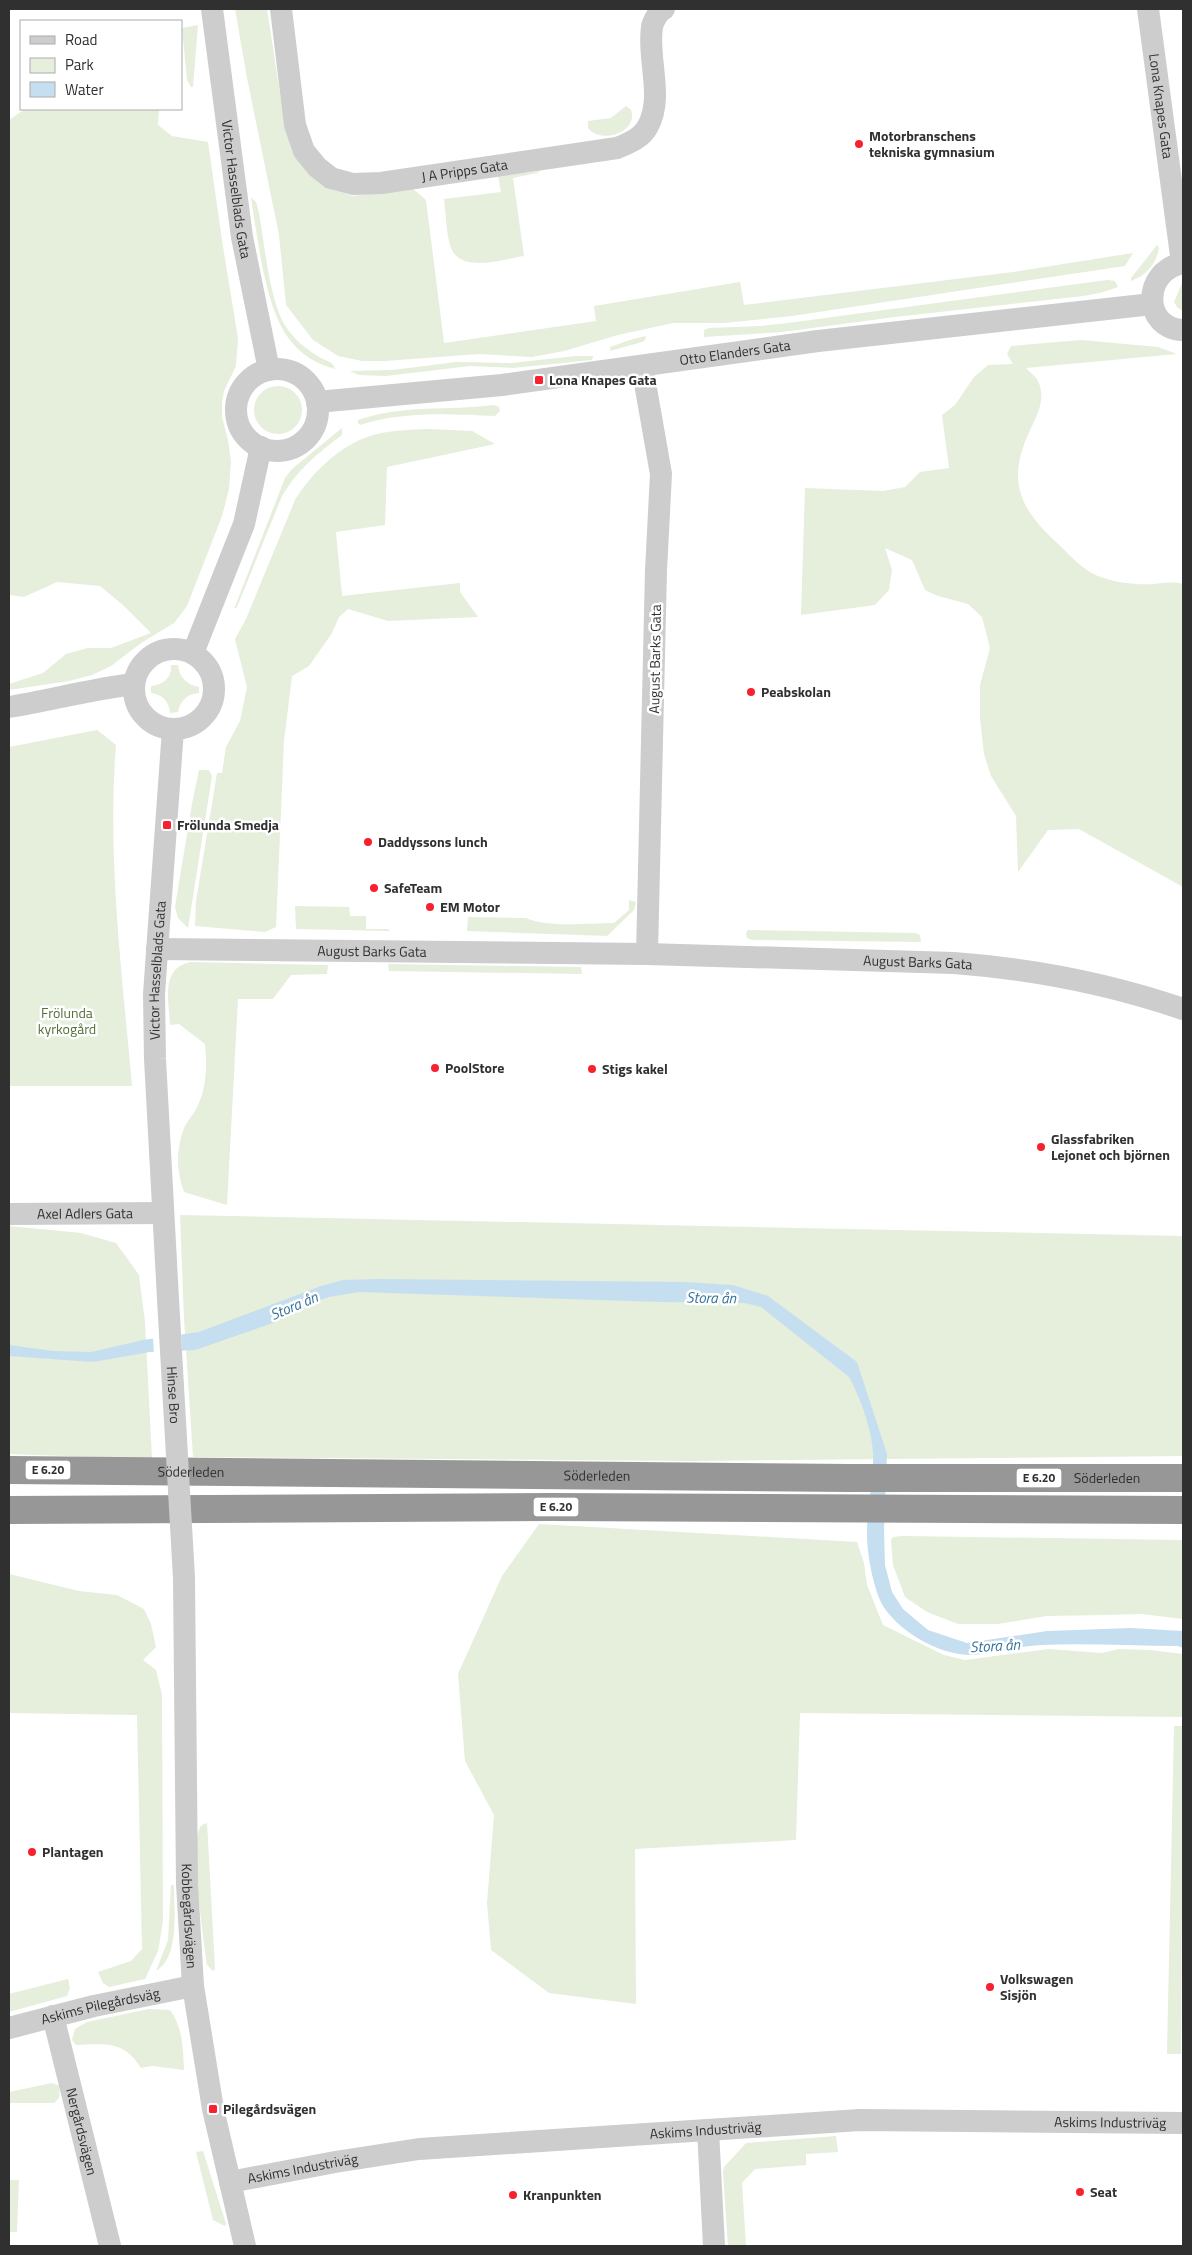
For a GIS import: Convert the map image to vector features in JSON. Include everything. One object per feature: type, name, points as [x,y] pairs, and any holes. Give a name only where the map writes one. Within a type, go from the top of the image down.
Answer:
[{"type":"highway","name":"Söderleden","points":[[9,1470],[850,1478],[1183,1478]]},
{"type":"highway","name":"E 6.20","points":[[9,1510],[550,1507],[1183,1510]]},
{"type":"street","name":"Victor Hasselblads Gata","points":[[212,9],[242,236],[268,370]]},
{"type":"street","name":"J A Pripps Gata","points":[[281,9],[295,125],[304,151],[317,167],[331,178],[353,184],[381,183],[617,148],[635,140],[647,128],[654,111],[652,26],[661,10],[664,9]]},
{"type":"street","name":"Lona Knapes Gata","points":[[1148,9],[1183,263]]},
{"type":"street","points":[[1183,263],[1171,266],[1159,277],[1152,293],[1152,304],[1158,315],[1166,324],[1183,330]]},
{"type":"street","name":"Otto Elanders Gata","points":[[317,402],[502,385],[818,341],[1152,304]]},
{"type":"street","name":"August Barks Gata","points":[[642,366],[661,474],[656,570],[647,954]]},
{"type":"street","points":[[268,370],[286,370],[302,378],[313,391],[317,402],[318,416],[313,428],[300,444],[281,451],[261,447],[244,434],[237,420],[236,406],[244,385],[255,376],[268,370]]},
{"type":"street","points":[[193,654],[244,524],[261,447]]},
{"type":"street","points":[[170,649],[193,654],[207,667],[214,685],[214,694],[206,712],[192,724],[173,729],[157,725],[144,715],[136,700],[134,684],[143,663],[155,653],[170,649]]},
{"type":"street","points":[[9,707],[134,684]]},
{"type":"street","name":"Victor Hasselblads Gata","points":[[162,1213],[154,1050],[154,994],[173,729]]},
{"type":"street","name":"August Barks Gata","points":[[157,948],[647,954],[995,966],[1086,980],[1183,1009]]},
{"type":"street","name":"Axel Adlers Gata","points":[[9,1214],[162,1213]]},
{"type":"street","name":"Hinse Bro","points":[[162,1213],[184,1578]]},
{"type":"street","name":"Kobbegårdsvägen","points":[[184,1578],[187,1893],[193,1986],[212,2110],[246,2246]]},
{"type":"street","name":"Askims Pilegårdsväg","points":[[9,2028],[156,1992],[193,1986]]},
{"type":"street","name":"Nergårdsvägen","points":[[52,2016],[110,2246]]},
{"type":"street","name":"Askims Industriväg","points":[[230,2182],[326,2163],[419,2149],[860,2120],[1183,2123]]},
{"type":"street","points":[[708,2130],[714,2246]]},
{"type":"green space","points":[[235,9],[267,9],[281,100],[331,189],[353,196],[411,187],[426,200],[444,343],[596,321],[594,306],[740,282],[744,305],[1013,272],[1133,253],[1125,266],[792,316],[724,323],[673,323],[618,335],[564,351],[532,357],[479,354],[362,361],[338,356],[313,340],[286,305],[279,235]]},
{"type":"green space","points":[[198,25],[193,87],[191,87],[187,80],[182,28]]},
{"type":"green space","points":[[626,106],[631,110],[632,118],[624,130],[609,136],[594,133],[588,128],[588,121],[611,118]]},
{"type":"green space","points":[[24,110],[159,110],[158,125],[172,136],[208,142],[238,338],[236,366],[224,391],[222,402],[222,417],[231,461],[229,489],[222,516],[187,606],[174,623],[141,643],[111,666],[92,675],[69,681],[9,690],[9,684],[43,673],[66,654],[88,648],[111,648],[151,633],[123,605],[100,586],[57,582],[24,597],[9,595],[9,120]]},
{"type":"green space","points":[[541,171],[513,178],[524,256],[482,263],[462,260],[455,254],[449,240],[444,199],[501,192],[498,176]]},
{"type":"green space","points":[[251,197],[256,202],[259,213],[272,288],[280,316],[297,340],[311,352],[331,363],[335,369],[317,362],[303,353],[283,329],[270,299],[262,265]]},
{"type":"green space","points":[[1157,245],[1159,248],[1153,264],[1142,276],[1131,281],[1131,278]]},
{"type":"green space","points":[[1107,280],[1115,281],[1118,287],[1083,296],[782,332],[704,337],[704,330],[709,328],[788,323]]},
{"type":"green space","points":[[1183,281],[1183,311],[1174,302]]},
{"type":"green space","points":[[646,336],[642,342],[610,351],[610,347]]},
{"type":"green space","points":[[1081,340],[1158,347],[1177,354],[1026,368],[1038,381],[1041,399],[1019,462],[1018,477],[1020,490],[1032,516],[1077,562],[1095,575],[1127,583],[1172,582],[1183,584],[1183,887],[1079,829],[1048,830],[1018,872],[1016,816],[991,776],[984,754],[980,719],[980,685],[990,648],[982,617],[968,604],[938,596],[925,590],[912,560],[885,548],[892,570],[889,590],[875,605],[801,615],[805,488],[883,491],[905,487],[920,472],[949,468],[942,415],[955,405],[974,377],[988,365],[1013,364],[1007,354],[1011,346]]},
{"type":"green space","points":[[593,356],[592,360],[513,368],[470,366],[386,376],[359,375],[350,371],[392,370],[456,362],[512,363]]},
{"type":"green space","points":[[278,386],[287,388],[295,393],[300,401],[302,410],[300,419],[295,427],[287,432],[278,434],[269,432],[261,427],[256,419],[254,410],[256,401],[261,393],[269,388]]},
{"type":"green space","points":[[494,405],[499,407],[500,411],[495,416],[427,414],[393,417],[360,425],[358,423],[358,420],[392,412]]},
{"type":"green space","points":[[342,428],[342,435],[309,462],[294,478],[282,496],[237,607],[234,609],[285,478],[292,469]]},
{"type":"green space","points":[[428,429],[472,431],[495,444],[387,467],[385,525],[336,532],[342,596],[460,583],[460,592],[478,617],[388,621],[348,609],[339,617],[332,633],[309,666],[292,676],[284,741],[276,927],[265,932],[195,926],[196,901],[217,773],[222,773],[226,747],[240,721],[247,687],[235,639],[246,619],[295,500],[301,490],[326,463],[356,442],[382,433]]},
{"type":"green space","points":[[171,665],[178,665],[184,680],[199,687],[199,693],[185,699],[180,705],[178,712],[170,713],[165,699],[151,693],[151,686],[166,680],[170,674]]},
{"type":"green space","name":"Frölunda kyrkogård","points":[[97,730],[116,745],[113,830],[114,873],[132,1086],[9,1086],[9,747]]},
{"type":"green space","points":[[199,770],[209,770],[212,776],[188,928],[178,918],[175,907]]},
{"type":"green space","points":[[629,900],[636,902],[634,910],[607,936],[467,931],[468,917],[526,918],[557,924],[614,923],[629,910]]},
{"type":"green space","points":[[295,906],[349,907],[350,916],[366,916],[366,929],[389,929],[389,931],[296,929]]},
{"type":"green space","points":[[748,930],[916,933],[920,935],[921,942],[752,940],[747,938],[746,933]]},
{"type":"green space","points":[[191,962],[328,965],[327,974],[291,975],[273,999],[238,999],[227,1205],[184,1192],[180,1176],[178,1160],[180,1144],[184,1128],[197,1108],[203,1091],[206,1075],[206,1051],[205,1044],[179,1024],[170,1025],[168,986],[170,978],[175,971],[181,965]]},
{"type":"green space","points":[[388,964],[581,967],[582,974],[389,971]]},
{"type":"green space","points":[[180,1215],[1183,1236],[1183,1456],[692,1461],[193,1457],[184,1318]]},
{"type":"green space","points":[[9,1226],[81,1233],[116,1243],[139,1275],[145,1322],[152,1459],[9,1454]]},
{"type":"green space","points":[[539,1524],[857,1542],[864,1563],[867,1585],[883,1625],[944,1655],[965,1660],[1049,1649],[1102,1653],[1119,1649],[1150,1650],[1183,1654],[1183,1717],[800,1713],[796,1840],[635,1849],[636,2004],[549,1993],[491,1950],[487,1903],[494,1815],[465,1761],[458,1674],[502,1576]]},
{"type":"green space","points":[[893,1537],[1183,1540],[1183,1619],[1142,1614],[1047,1616],[997,1624],[958,1624],[927,1612],[905,1597],[893,1565],[891,1540]]},
{"type":"green space","points":[[9,1574],[79,1591],[117,1595],[144,1609],[151,1624],[156,1647],[143,1660],[156,1670],[162,1695],[163,1921],[158,1951],[145,1979],[109,1987],[103,1983],[98,1972],[131,1961],[142,1949],[137,1715],[9,1713]]},
{"type":"green space","points":[[1174,1726],[1183,1726],[1181,2054],[1167,2054]]},
{"type":"green space","points":[[207,1823],[215,1969],[213,1971],[207,1965],[196,1855],[200,1827]]},
{"type":"green space","points":[[171,1885],[174,1885],[175,1907],[172,1944],[164,1964],[156,1971],[168,1940]]},
{"type":"green space","points":[[68,1979],[70,1988],[67,1996],[9,2012],[9,1994]]},
{"type":"green space","points":[[149,2009],[170,2010],[178,2024],[182,2039],[184,2070],[152,2066],[141,2068],[128,2052],[121,2048],[105,2044],[76,2045],[72,2040],[75,2029],[87,2022]]},
{"type":"green space","points":[[52,2083],[60,2086],[59,2098],[54,2103],[9,2103],[9,2092]]},
{"type":"green space","points":[[836,2136],[838,2152],[806,2154],[806,2165],[755,2169],[742,2183],[746,2246],[728,2246],[723,2172],[724,2167],[746,2143]]},
{"type":"green space","points":[[203,2151],[226,2224],[225,2226],[213,2220],[196,2152]]},
{"type":"green space","points":[[9,2180],[19,2180],[17,2232],[9,2232]]},
{"type":"water","name":"Stora ån","points":[[343,1280],[683,1282],[733,1285],[768,1296],[857,1362],[887,1454],[884,1530],[885,1565],[892,1592],[903,1609],[928,1630],[967,1643],[1047,1631],[1131,1628],[1183,1631],[1183,1648],[1178,1646],[1041,1645],[969,1655],[934,1647],[902,1627],[881,1602],[871,1570],[867,1528],[873,1472],[873,1453],[865,1414],[853,1385],[849,1377],[761,1307],[745,1303],[359,1292],[329,1297],[312,1303],[273,1323],[195,1350],[150,1352],[93,1362],[9,1356],[9,1345],[53,1351],[91,1352],[143,1340],[199,1332],[321,1286]]},
{"type":"pier","points":[[181,1332],[182,1353],[154,1354],[153,1336]]},
{"type":"place","name":"Motorbranschens tekniska gymnasium","points":[[859,144]]},
{"type":"place","name":"Lona Knapes Gata","points":[[539,380]]},
{"type":"place","name":"Peabskolan","points":[[751,692]]},
{"type":"place","name":"Frölunda Smedja","points":[[167,825]]},
{"type":"place","name":"Daddyssons lunch","points":[[368,842]]},
{"type":"place","name":"SafeTeam","points":[[374,888]]},
{"type":"place","name":"EM Motor","points":[[430,907]]},
{"type":"place","name":"PoolStore","points":[[435,1068]]},
{"type":"place","name":"Stigs kakel","points":[[592,1069]]},
{"type":"place","name":"Glassfabriken Lejonet och björnen","points":[[1041,1147]]},
{"type":"place","name":"Plantagen","points":[[32,1852]]},
{"type":"place","name":"Volkswagen Sisjön","points":[[990,1987]]},
{"type":"place","name":"Pilegårdsvägen","points":[[213,2109]]},
{"type":"place","name":"Seat","points":[[1080,2192]]},
{"type":"place","name":"Kranpunkten","points":[[513,2195]]}]
